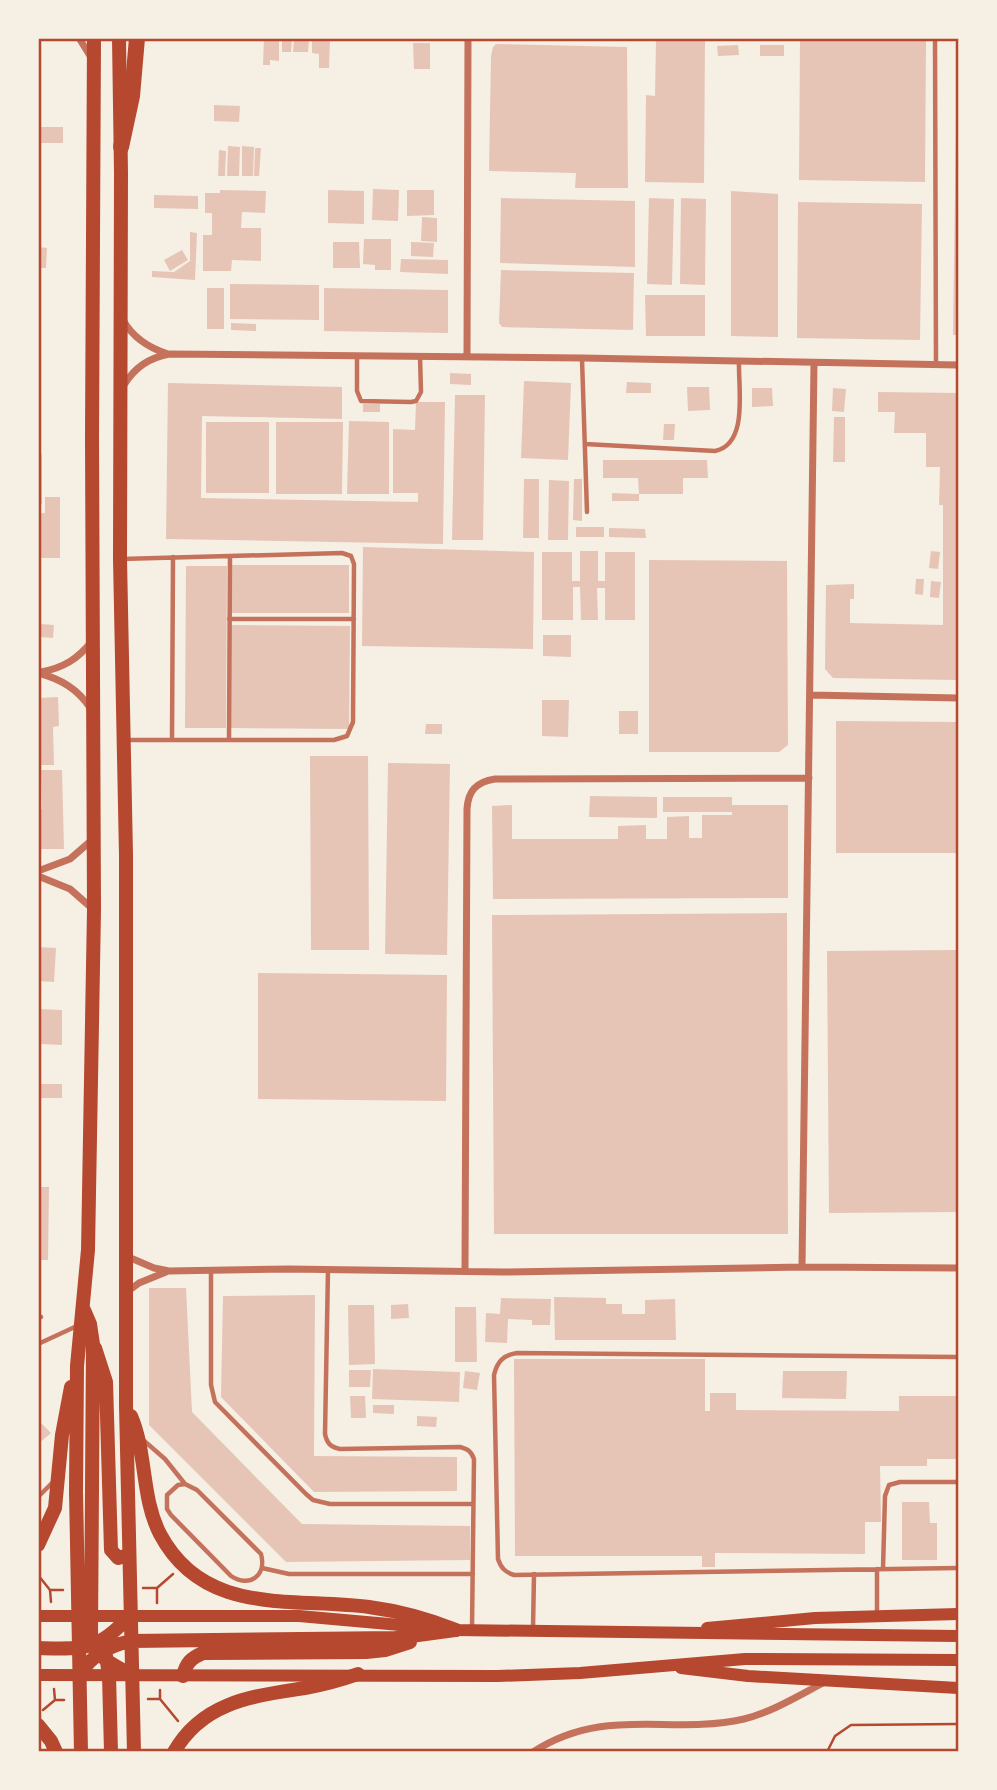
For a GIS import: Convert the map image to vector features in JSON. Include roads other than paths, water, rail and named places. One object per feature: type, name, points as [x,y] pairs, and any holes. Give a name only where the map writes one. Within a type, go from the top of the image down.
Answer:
[{"type":"highway","points":[[121,147],[132,96],[138,38]]},
{"type":"main road","points":[[94,38],[92,640],[95,837],[88,1250],[77,1366],[87,1620],[102,1654],[111,1752]]},
{"type":"main road","points":[[119,38],[120,559],[125,740],[126,1406],[134,1752]]},
{"type":"main road","points":[[81,1752],[78,1649],[87,1620],[93,1344],[84,1309]]},
{"type":"main road","points":[[93,1344],[106,1382],[111,1550],[118,1558],[129,1555]]},
{"type":"main road","points":[[38,1545],[55,1508],[65,1412],[77,1366]]},
{"type":"main road","points":[[126,1406],[137,1436],[150,1511],[161,1535],[184,1565],[216,1588],[240,1597],[265,1601],[368,1607],[427,1619],[456,1630]]},
{"type":"main road","points":[[676,1633],[759,1621],[958,1614]]},
{"type":"main road","points":[[38,1675],[79,1675],[102,1654],[130,1615]]},
{"type":"main road","points":[[38,1616],[87,1620],[130,1615],[299,1616],[456,1630],[958,1636]]},
{"type":"main road","points":[[79,1675],[102,1654],[131,1641],[420,1637],[456,1630]]},
{"type":"main road","points":[[183,1676],[186,1665],[193,1657],[203,1653],[375,1651],[403,1645],[420,1637]]},
{"type":"main road","points":[[38,1648],[78,1649],[102,1654],[132,1675],[183,1676],[498,1676],[772,1659],[958,1660]]},
{"type":"main road","points":[[660,1665],[748,1676],[958,1688]]},
{"type":"main road","points":[[174,1752],[198,1724],[222,1707],[250,1696],[306,1688],[358,1675]]},
{"type":"main road","points":[[38,1725],[56,1752]]},
{"type":"street","points":[[79,38],[94,62]]},
{"type":"street","points":[[467,356],[468,38]]},
{"type":"street","points":[[119,315],[126,326],[145,344],[169,354]]},
{"type":"street","points":[[120,393],[134,371],[145,363],[169,354],[467,356],[958,365]]},
{"type":"street","points":[[802,1268],[814,363]]},
{"type":"street","points":[[38,672],[63,666],[75,659],[92,640]]},
{"type":"street","points":[[38,672],[65,682],[86,701],[94,713]]},
{"type":"street","points":[[810,695],[958,698]]},
{"type":"street","points":[[466,1271],[467,809],[473,787],[483,781],[495,779],[809,778]]},
{"type":"street","points":[[38,874],[70,859],[95,837]]},
{"type":"street","points":[[38,874],[70,889],[94,910]]},
{"type":"street","points":[[126,1256],[153,1268],[169,1271],[958,1268]]},
{"type":"street","points":[[126,1292],[169,1271]]},
{"type":"street","points":[[533,1752],[553,1739],[600,1726],[743,1719],[774,1708],[827,1681]]},
{"type":"lane","points":[[935,38],[936,365]]},
{"type":"lane","points":[[357,355],[358,396],[366,402],[411,402],[419,397],[420,356]]},
{"type":"lane","points":[[582,358],[587,512]]},
{"type":"lane","points":[[585,444],[715,451],[727,447],[738,432],[738,361]]},
{"type":"lane","points":[[120,559],[346,553],[354,559],[353,722],[347,736],[334,740],[125,740]]},
{"type":"lane","points":[[229,740],[230,556]]},
{"type":"lane","points":[[172,740],[173,557]]},
{"type":"lane","points":[[229,619],[354,619]]},
{"type":"lane","points":[[328,1269],[327,1442],[340,1449],[467,1448],[474,1459],[472,1630]]},
{"type":"lane","points":[[211,1271],[211,1385],[215,1402],[313,1500],[330,1504],[473,1504]]},
{"type":"lane","points":[[38,1344],[81,1324]]},
{"type":"lane","points":[[958,1357],[517,1353],[498,1362],[494,1375],[498,1559],[509,1573],[958,1568]]},
{"type":"lane","points":[[137,1436],[165,1459],[185,1484],[197,1490],[261,1554],[262,1568],[256,1578],[247,1582],[239,1581],[171,1515],[166,1502],[167,1495],[178,1485],[185,1484]]},
{"type":"lane","points":[[38,1497],[60,1475]]},
{"type":"lane","points":[[877,1615],[885,1490],[889,1485],[900,1482],[958,1482]]},
{"type":"lane","points":[[262,1568],[289,1574],[473,1574]]},
{"type":"lane","points":[[533,1630],[534,1574]]}]
